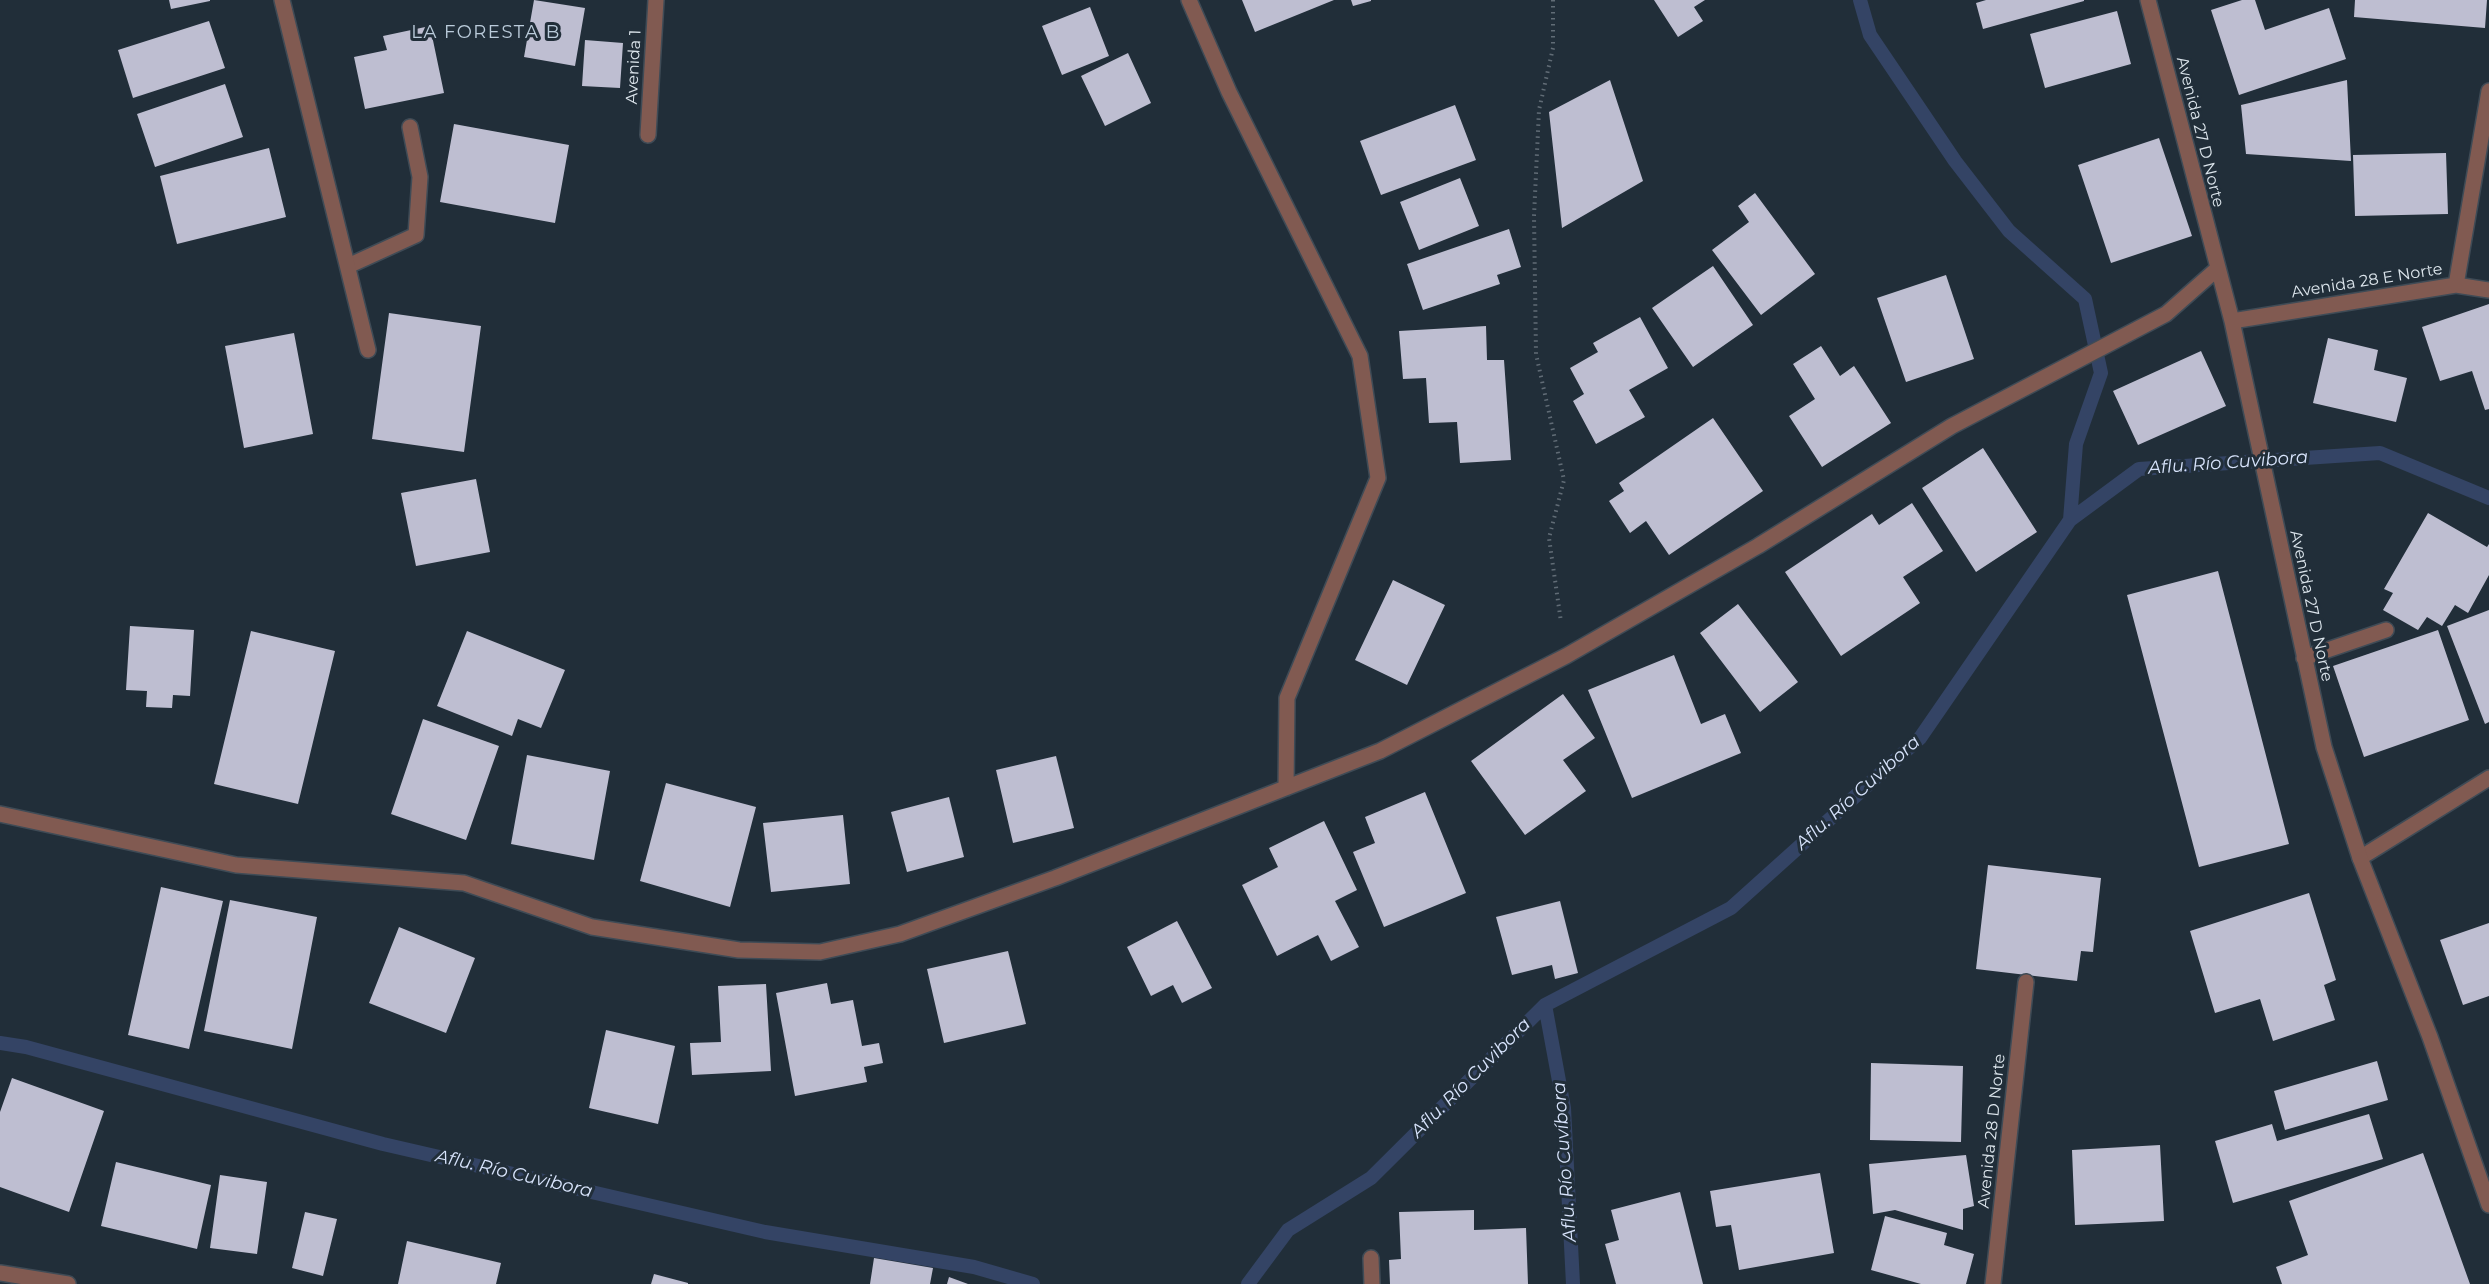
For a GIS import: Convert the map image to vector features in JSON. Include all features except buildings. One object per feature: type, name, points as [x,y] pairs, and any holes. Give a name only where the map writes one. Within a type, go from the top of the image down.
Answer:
[{"type":"street","points":[[282,0],[368,350]]},
{"type":"street","name":"Avenida 1","points":[[648,135],[656,0]]},
{"type":"street","points":[[1189,0],[1229,92],[1360,356],[1378,478],[1287,698],[1286,788]]},
{"type":"street","name":"Avenida 27 D Norte","points":[[2148,0],[2232,321],[2324,747],[2361,858],[2430,1037],[2489,1204]]},
{"type":"street","name":"Avenida 28 E Norte","points":[[2232,321],[2456,285],[2489,91]]},
{"type":"street","points":[[348,266],[416,235],[420,177],[410,127]]},
{"type":"street","points":[[0,814],[236,865],[464,883],[592,927],[739,950],[820,952],[900,934],[1055,878],[1380,751],[1566,656],[1758,546],[1952,426],[2166,314],[2217,269]]},
{"type":"street","points":[[2456,285],[2489,290]]},
{"type":"street","points":[[2304,658],[2386,630]]},
{"type":"street","points":[[2361,858],[2489,778]]},
{"type":"street","name":"Avenida 28 D Norte","points":[[1993,1284],[2026,982]]},
{"type":"street","points":[[1371,1258],[1372,1284]]},
{"type":"street","points":[[0,1273],[68,1284]]},
{"type":"path","points":[[1553,0],[1553,48],[1539,110],[1534,216],[1536,354],[1564,480],[1549,538],[1566,656]]},
{"type":"waterway","points":[[1860,0],[1870,35],[1955,161],[2009,231],[2085,299],[2101,373],[2076,444],[2070,520]]},
{"type":"waterway","name":"Aflu. Río Cuvibora","points":[[1248,1284],[1288,1230],[1371,1178],[1545,1005],[1731,908],[1920,738],[2070,520],[2139,469],[2380,453],[2489,498]]},
{"type":"waterway","name":"Aflu. Río Cuvíbora","points":[[1545,1005],[1564,1108],[1573,1284]]},
{"type":"waterway","name":"Aflu. Río Cuvibora","points":[[0,1043],[26,1047],[383,1144],[765,1232],[974,1267],[1033,1284]]},
{"type":"district","name":"LA FORESTA B","points":[[486,33]]}]
